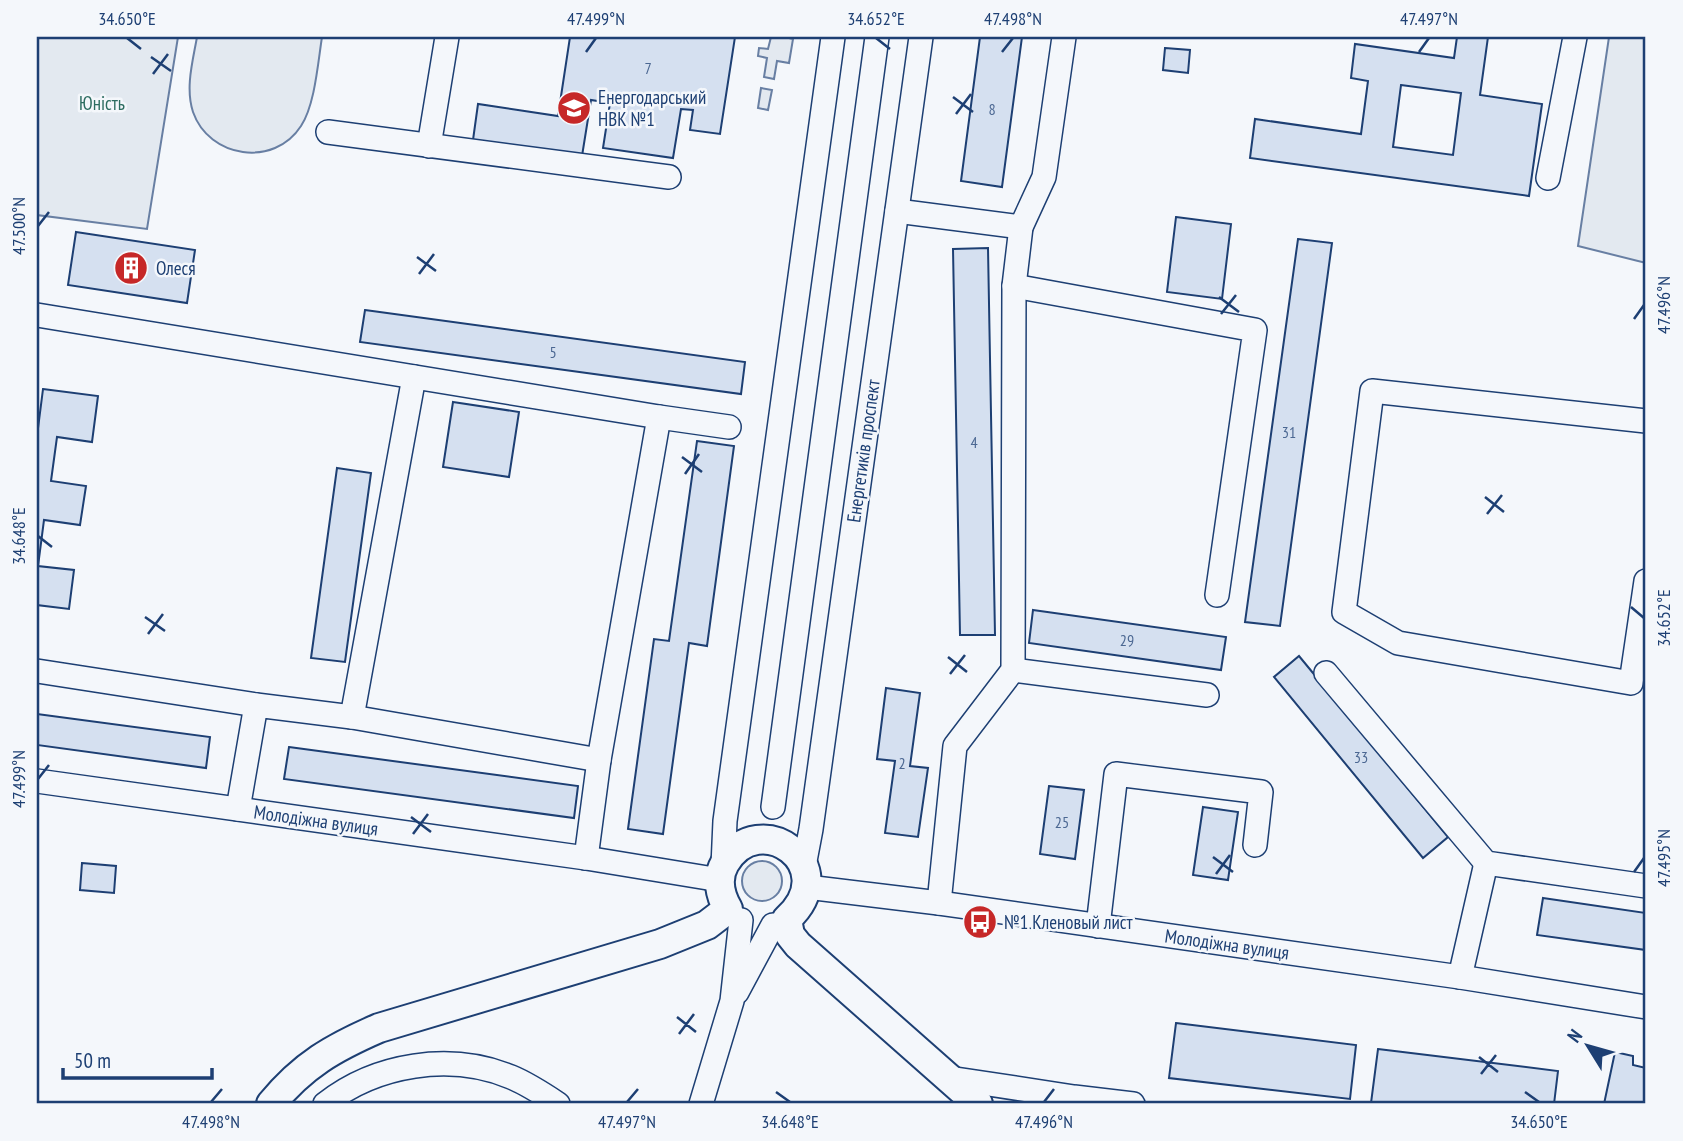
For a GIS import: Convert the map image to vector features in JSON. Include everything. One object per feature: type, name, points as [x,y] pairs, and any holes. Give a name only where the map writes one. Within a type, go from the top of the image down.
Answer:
[{"type":"main road","points":[[271,1104],[298,1074],[322,1056],[379,1027],[660,944],[734,915],[720,890],[721,873],[731,854],[742,845],[756,840],[771,840],[784,844],[796,853],[805,876],[804,899],[797,911],[780,922],[798,945],[978,1104]]},
{"type":"street","points":[[429,146],[447,37]]},
{"type":"street","points":[[721,873],[725,821],[832,37]]},
{"type":"street","points":[[773,807],[877,37]]},
{"type":"street","name":"Енергетиків проспект","points":[[805,876],[921,37]]},
{"type":"street","points":[[939,903],[955,746],[1013,670],[1014,286],[1021,227],[1044,177],[1065,37]]},
{"type":"street","points":[[1548,178],[1575,37]]},
{"type":"street","points":[[328,132],[669,177]]},
{"type":"street","points":[[897,211],[1021,227]]},
{"type":"street","points":[[1014,286],[1255,330],[1217,595]]},
{"type":"street","points":[[37,316],[729,427]]},
{"type":"street","points":[[352,717],[414,377]]},
{"type":"street","points":[[1646,421],[1372,391],[1344,612],[1398,643],[1631,683],[1646,581]]},
{"type":"street","points":[[586,858],[599,760],[659,416]]},
{"type":"street","points":[[1013,670],[1207,695]]},
{"type":"street","points":[[37,671],[352,717],[599,760]]},
{"type":"street","points":[[1326,673],[1486,863],[1646,886]]},
{"type":"street","points":[[238,809],[256,705]]},
{"type":"street","points":[[1098,926],[1116,774],[1261,792],[1255,845]]},
{"type":"street","name":"Молодіжна вулиця","points":[[37,782],[586,858],[721,873]]},
{"type":"street","points":[[1460,977],[1486,863]]},
{"type":"street","name":"Молодіжна вулиця","points":[[805,876],[939,903],[1460,977],[1646,1007]]},
{"type":"street","points":[[703,1102],[732,1001],[734,915],[756,926],[780,922]]},
{"type":"street","points":[[732,1001],[780,922]]},
{"type":"street","points":[[325,1104],[372,1077],[392,1070],[438,1063],[485,1069],[510,1076],[535,1088],[558,1104]]},
{"type":"street","points":[[949,1078],[1082,1101],[1133,1104]]},
{"type":"green space","name":"Юність","points":[[37,37],[178,37],[147,229],[37,215]]},
{"type":"green space","points":[[197,37],[322,37],[310,107],[301,126],[289,139],[275,148],[243,152],[227,148],[213,140],[201,128],[193,112],[190,93],[190,74]]},
{"type":"green space","points":[[771,37],[793,39],[789,63],[777,61],[774,79],[764,77],[767,58],[758,56],[759,48],[768,49]]},
{"type":"green space","points":[[1609,37],[1646,37],[1646,263],[1578,246]]},
{"type":"green space","points":[[761,88],[772,90],[768,110],[758,108]]},
{"type":"green space","points":[[762,861],[776,867],[782,881],[776,895],[762,901],[748,895],[742,881],[748,867]]},
{"type":"building","points":[[570,37],[735,37],[720,134],[690,130],[693,110],[681,109],[673,158],[603,148],[610,103],[591,100],[582,156],[473,140],[478,104],[558,116]]},
{"type":"building","points":[[980,37],[1022,37],[1002,187],[961,181]]},
{"type":"building","points":[[1457,37],[1488,37],[1480,95],[1542,104],[1529,196],[1250,158],[1255,119],[1361,134],[1368,81],[1351,78],[1355,44],[1454,58]],"holes":[[[1401,85],[1461,93],[1453,155],[1393,147]]]},
{"type":"building","points":[[1165,48],[1190,50],[1188,73],[1163,70]]},
{"type":"building","points":[[1176,217],[1231,224],[1222,299],[1167,292]]},
{"type":"building","name":"Олеся","points":[[76,232],[195,250],[187,303],[68,285]]},
{"type":"building","points":[[1298,239],[1332,243],[1280,626],[1245,622]]},
{"type":"building","points":[[988,248],[995,635],[960,635],[953,249]]},
{"type":"building","points":[[365,310],[745,362],[741,394],[360,342]]},
{"type":"building","points":[[43,389],[98,396],[92,442],[57,437],[51,481],[86,486],[80,525],[44,520],[38,566],[74,570],[69,609],[37,605],[37,436]]},
{"type":"building","points":[[453,402],[519,412],[509,477],[443,467]]},
{"type":"building","points":[[697,441],[734,446],[707,646],[689,643],[663,834],[628,829],[654,639],[669,641]]},
{"type":"building","points":[[337,468],[371,473],[345,662],[311,658]]},
{"type":"building","points":[[1033,610],[1226,637],[1221,670],[1029,643]]},
{"type":"building","points":[[1299,656],[1448,837],[1423,858],[1274,677]]},
{"type":"building","points":[[886,688],[920,693],[910,766],[928,768],[918,837],[885,833],[895,761],[877,759]]},
{"type":"building","points":[[37,714],[210,737],[206,768],[37,745]]},
{"type":"building","points":[[289,747],[578,786],[574,818],[284,779]]},
{"type":"building","points":[[1049,786],[1084,790],[1075,859],[1040,854]]},
{"type":"building","points":[[1203,807],[1238,812],[1228,880],[1193,875]]},
{"type":"building","points":[[82,863],[116,866],[114,893],[80,890]]},
{"type":"building","points":[[1543,898],[1646,913],[1646,950],[1537,935]]},
{"type":"building","points":[[1176,1023],[1356,1045],[1350,1099],[1169,1078]]},
{"type":"building","points":[[1378,1049],[1558,1071],[1554,1104],[1371,1103]]},
{"type":"building","points":[[1615,1052],[1633,1056],[1633,1065],[1646,1068],[1646,1104],[1604,1104]]},
{"type":"place","name":"Енергодарський НВК №1","points":[[574,108]]},
{"type":"place","name":"Олеся","points":[[131,268]]},
{"type":"place","name":"№1 Кленовый лист","points":[[980,922]]}]
